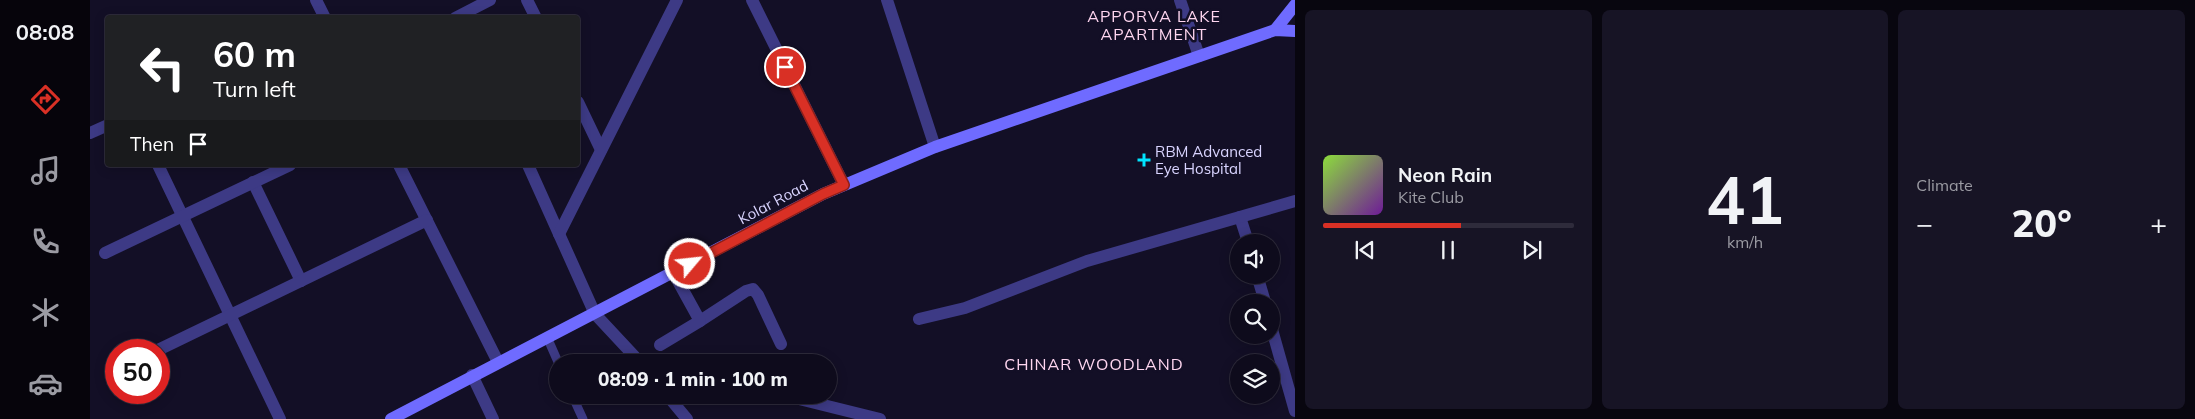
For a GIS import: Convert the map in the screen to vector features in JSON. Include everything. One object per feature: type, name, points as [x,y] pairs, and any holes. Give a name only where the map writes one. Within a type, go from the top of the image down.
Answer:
[{"type":"main road","points":[[1275,30],[1295,5]]},
{"type":"main road","name":"Kolar Road","points":[[393,419],[472,375],[595,314],[823,194],[936,147],[1199,56],[1275,30],[1295,31]]},
{"type":"street","points":[[316,0],[324,15]]},
{"type":"street","points":[[463,15],[490,0]]},
{"type":"street","points":[[527,0],[534,15]]},
{"type":"street","points":[[559,234],[677,0]]},
{"type":"street","points":[[752,0],[844,185]]},
{"type":"street","points":[[886,0],[936,147]]},
{"type":"street","points":[[1180,0],[1199,56]]},
{"type":"street","points":[[580,106],[601,150]]},
{"type":"street","points":[[90,133],[105,126]]},
{"type":"street","points":[[159,167],[280,419]]},
{"type":"street","points":[[105,253],[286,167]]},
{"type":"street","points":[[400,167],[498,362]]},
{"type":"street","points":[[529,167],[595,314],[632,354]]},
{"type":"street","points":[[254,182],[301,281]]},
{"type":"street","points":[[919,319],[965,308],[1087,261],[1295,201]]},
{"type":"street","points":[[1240,217],[1245,234]]},
{"type":"street","points":[[170,344],[427,220]]},
{"type":"street","points":[[673,272],[700,321]]},
{"type":"street","points":[[660,345],[746,291],[753,289],[758,295],[781,344]]},
{"type":"street","points":[[1276,344],[1295,411]]},
{"type":"street","points":[[472,375],[493,419]]},
{"type":"street","points":[[674,404],[687,419]]},
{"type":"street","points":[[819,404],[880,419]]},
{"type":"lane","points":[[547,337],[554,354]]},
{"type":"lane","points":[[576,404],[583,419]]},
{"type":"place","name":"RBM Advanced Eye Hospital","points":[[1144,160]]},
{"type":"district","name":"APPORVA LAKE APARTMENT","points":[[1154,25]]},
{"type":"district","name":"CHINAR WOODLAND","points":[[1094,364]]},
{"type":"route","points":[[690,264],[823,194],[844,185],[785,67]]}]
